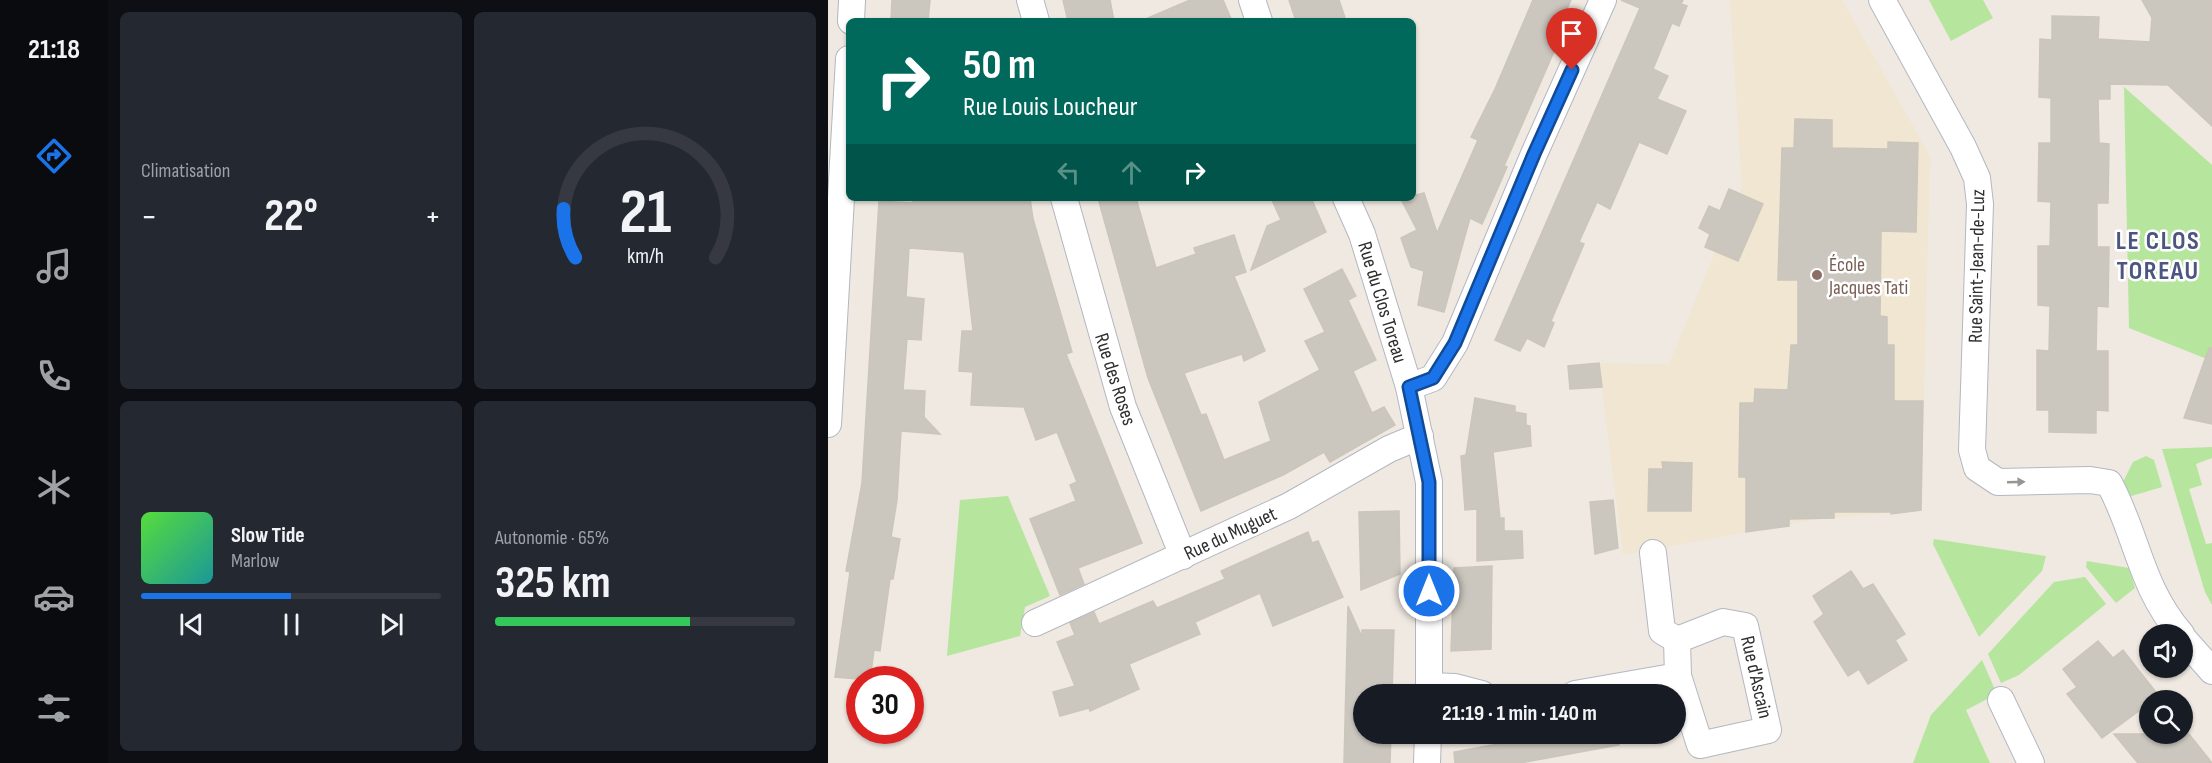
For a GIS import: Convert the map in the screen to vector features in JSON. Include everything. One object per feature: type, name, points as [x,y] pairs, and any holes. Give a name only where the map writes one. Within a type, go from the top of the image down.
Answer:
[{"type":"street","points":[[851,18],[852,0]]},
{"type":"street","points":[[1030,0],[1035,18]]},
{"type":"street","points":[[1252,0],[1258,18]]},
{"type":"street","points":[[1409,387],[1433,378],[1455,343],[1534,154],[1603,0]]},
{"type":"street","name":"Rue Saint-Jean-de-Luz","points":[[1882,0],[1977,178],[1980,204],[1972,450],[1977,468],[1998,482],[2090,480],[2109,483],[2119,502],[2142,571],[2172,624]]},
{"type":"street","points":[[828,424],[846,111]]},
{"type":"street","name":"Rue des Roses","points":[[1065,201],[1123,407],[1183,556]]},
{"type":"street","name":"Rue du Clos Toreau","points":[[1347,201],[1362,234],[1409,387],[1429,482],[1429,684]]},
{"type":"street","name":"Rue du Muguet","points":[[1035,623],[1289,506],[1389,449],[1420,436]]},
{"type":"street","points":[[1653,553],[1662,631],[1677,640]]},
{"type":"street","name":"Rue d'Ascain","points":[[1723,622],[1745,626],[1768,730],[1700,745],[1678,676],[1677,640],[1723,622]]},
{"type":"street","points":[[2193,649],[2212,671]]},
{"type":"street","points":[[1632,684],[1678,676]]},
{"type":"street","points":[[2001,700],[2031,763]]},
{"type":"street","points":[[1427,763],[1428,744]]},
{"type":"shaded area","name":"École Jacques Tati","points":[[1730,0],[1842,0],[1930,156],[1921,510],[1818,519],[1623,555],[1599,363],[1669,364],[1742,187]]},
{"type":"green space","points":[[1929,0],[1983,0],[1993,18],[1951,41]]},
{"type":"green space","points":[[2124,87],[2212,165],[2212,361],[2129,328]]},
{"type":"green space","points":[[2212,447],[2212,458],[2196,464],[2202,485],[2189,489],[2206,544],[2212,543],[2212,605],[2205,592],[2162,449]]},
{"type":"green space","points":[[2146,456],[2154,460],[2162,487],[2128,497],[2123,482],[2133,462]]},
{"type":"green space","points":[[1008,496],[1050,596],[1025,607],[1020,636],[947,656],[960,500]]},
{"type":"green space","points":[[1934,539],[2046,556],[2042,571],[1979,637],[1933,544]]},
{"type":"green space","points":[[2087,561],[2129,568],[2135,588],[2116,603],[2086,567]]},
{"type":"green space","points":[[2085,577],[2106,604],[2019,675],[2001,683],[1988,654],[2054,582]]},
{"type":"green space","points":[[1982,660],[1997,694],[1966,710],[1990,763],[1913,763],[1931,715]]},
{"type":"building","points":[[892,0],[930,0],[928,18],[891,18]]},
{"type":"building","points":[[1063,0],[1110,0],[1113,18],[1067,18]]},
{"type":"building","points":[[1190,0],[1223,0],[1231,18],[1148,18]]},
{"type":"building","points":[[1289,0],[1339,0],[1345,18],[1295,18]]},
{"type":"building","points":[[1533,0],[1571,0],[1561,22],[1566,24],[1504,166],[1507,167],[1482,224],[1470,218],[1444,312],[1418,305],[1424,271],[1411,267],[1401,238],[1417,230],[1402,201],[1416,201],[1416,195],[1424,193],[1437,233],[1478,140],[1471,137],[1495,89]]},
{"type":"building","points":[[1621,0],[1683,0],[1681,4],[1687,6],[1679,26],[1672,23],[1653,69],[1668,76],[1657,99],[1686,111],[1667,154],[1639,142],[1610,209],[1597,202],[1579,242],[1584,244],[1551,321],[1554,323],[1544,347],[1527,338],[1520,351],[1495,340],[1640,8]]},
{"type":"building","points":[[2142,0],[2212,0],[2212,126],[2168,85],[2110,84],[2110,99],[2098,99],[2099,143],[2109,144],[2108,203],[2097,203],[2097,247],[2109,247],[2108,307],[2097,306],[2096,351],[2108,351],[2108,411],[2096,410],[2096,433],[2049,432],[2049,410],[2037,410],[2037,350],[2049,351],[2050,306],[2038,305],[2038,246],[2050,246],[2051,202],[2038,201],[2039,143],[2051,143],[2051,98],[2039,97],[2040,39],[2052,40],[2052,16],[2099,17],[2098,39],[2150,42],[2152,18]]},
{"type":"building","points":[[1795,119],[1832,120],[1832,148],[1888,149],[1888,142],[1918,143],[1916,232],[1881,231],[1880,316],[1887,317],[1887,345],[1894,345],[1894,401],[1923,401],[1921,510],[1891,514],[1891,512],[1834,512],[1834,518],[1789,519],[1789,526],[1746,532],[1746,477],[1739,477],[1740,403],[1754,403],[1755,389],[1788,390],[1791,345],[1798,345],[1798,280],[1778,280],[1782,148],[1794,148]]},
{"type":"building","points":[[1729,189],[1763,204],[1738,261],[1705,247],[1710,234],[1699,228],[1709,206],[1720,211]]},
{"type":"building","points":[[879,201],[913,203],[913,201],[1030,201],[1033,219],[1072,352],[1066,354],[1142,543],[1078,568],[1084,584],[1060,595],[1030,519],[1076,501],[1070,485],[1077,482],[1057,432],[1036,440],[1024,407],[971,405],[973,372],[959,371],[962,331],[973,331],[964,252],[909,248],[906,297],[924,299],[921,340],[907,339],[903,390],[925,391],[924,417],[940,434],[901,431],[897,500],[891,537],[900,539],[893,579],[890,579],[880,651],[874,650],[872,666],[846,666],[846,678],[835,677],[850,572],[846,571],[862,483]]},
{"type":"building","points":[[1099,201],[1137,201],[1156,268],[1196,254],[1194,248],[1234,235],[1246,272],[1234,276],[1265,351],[1244,361],[1242,354],[1184,373],[1201,415],[1206,414],[1224,460],[1271,441],[1259,402],[1320,370],[1305,341],[1325,332],[1304,289],[1342,269],[1356,296],[1348,300],[1376,360],[1353,371],[1372,413],[1384,407],[1395,425],[1330,462],[1324,452],[1283,475],[1201,511],[1148,378]]},
{"type":"building","points":[[1272,201],[1312,201],[1326,232],[1251,270],[1267,226],[1281,220]]},
{"type":"building","points":[[2209,348],[2212,348],[2212,424],[2184,418]]},
{"type":"building","points":[[1599,363],[1602,387],[1570,389],[1568,366]]},
{"type":"building","points":[[1475,398],[1515,406],[1515,412],[1526,414],[1526,425],[1530,426],[1531,446],[1493,452],[1500,518],[1504,518],[1504,531],[1522,531],[1523,558],[1477,561],[1477,509],[1465,510],[1461,456],[1466,455]]},
{"type":"building","points":[[1662,462],[1692,463],[1691,511],[1648,511],[1649,469],[1663,469]]},
{"type":"building","points":[[1613,500],[1618,548],[1595,554],[1590,502]]},
{"type":"building","points":[[1399,511],[1400,574],[1361,590],[1359,512]]},
{"type":"building","points":[[1308,532],[1312,543],[1318,541],[1343,597],[1273,626],[1260,593],[1195,622],[1200,634],[1129,664],[1139,689],[1090,711],[1089,708],[1060,716],[1053,692],[1075,686],[1057,642],[1075,635],[1070,623],[1094,612],[1099,624],[1153,601],[1157,608],[1225,579],[1221,571]]},
{"type":"building","points":[[1492,566],[1491,649],[1451,651],[1454,568]]},
{"type":"building","points":[[1851,571],[1863,589],[1873,584],[1905,634],[1895,640],[1907,660],[1868,684],[1859,669],[1848,676],[1814,622],[1824,614],[1813,596]]},
{"type":"building","points":[[1348,606],[1362,637],[1362,630],[1394,630],[1392,684],[1353,684],[1353,744],[1391,744],[1390,763],[1344,763]]},
{"type":"building","points":[[2098,641],[2113,658],[2123,650],[2139,670],[2139,678],[2145,678],[2154,690],[2139,690],[2139,711],[2102,738],[2067,694],[2077,687],[2063,669]]},
{"type":"building","points":[[2114,734],[2139,734],[2139,744],[2193,744],[2193,739],[2212,763],[2138,763]]},
{"type":"building","points":[[1498,744],[1619,745],[1520,763],[1455,763],[1454,752]]},
{"type":"place","name":"École Jacques Tati","points":[[1817,275]]},
{"type":"district","name":"LE CLOS TOREAU","points":[[2158,255]]},
{"type":"route","points":[[1429,591],[1429,482],[1409,387],[1433,378],[1455,343],[1534,154],[1572,70]]}]
